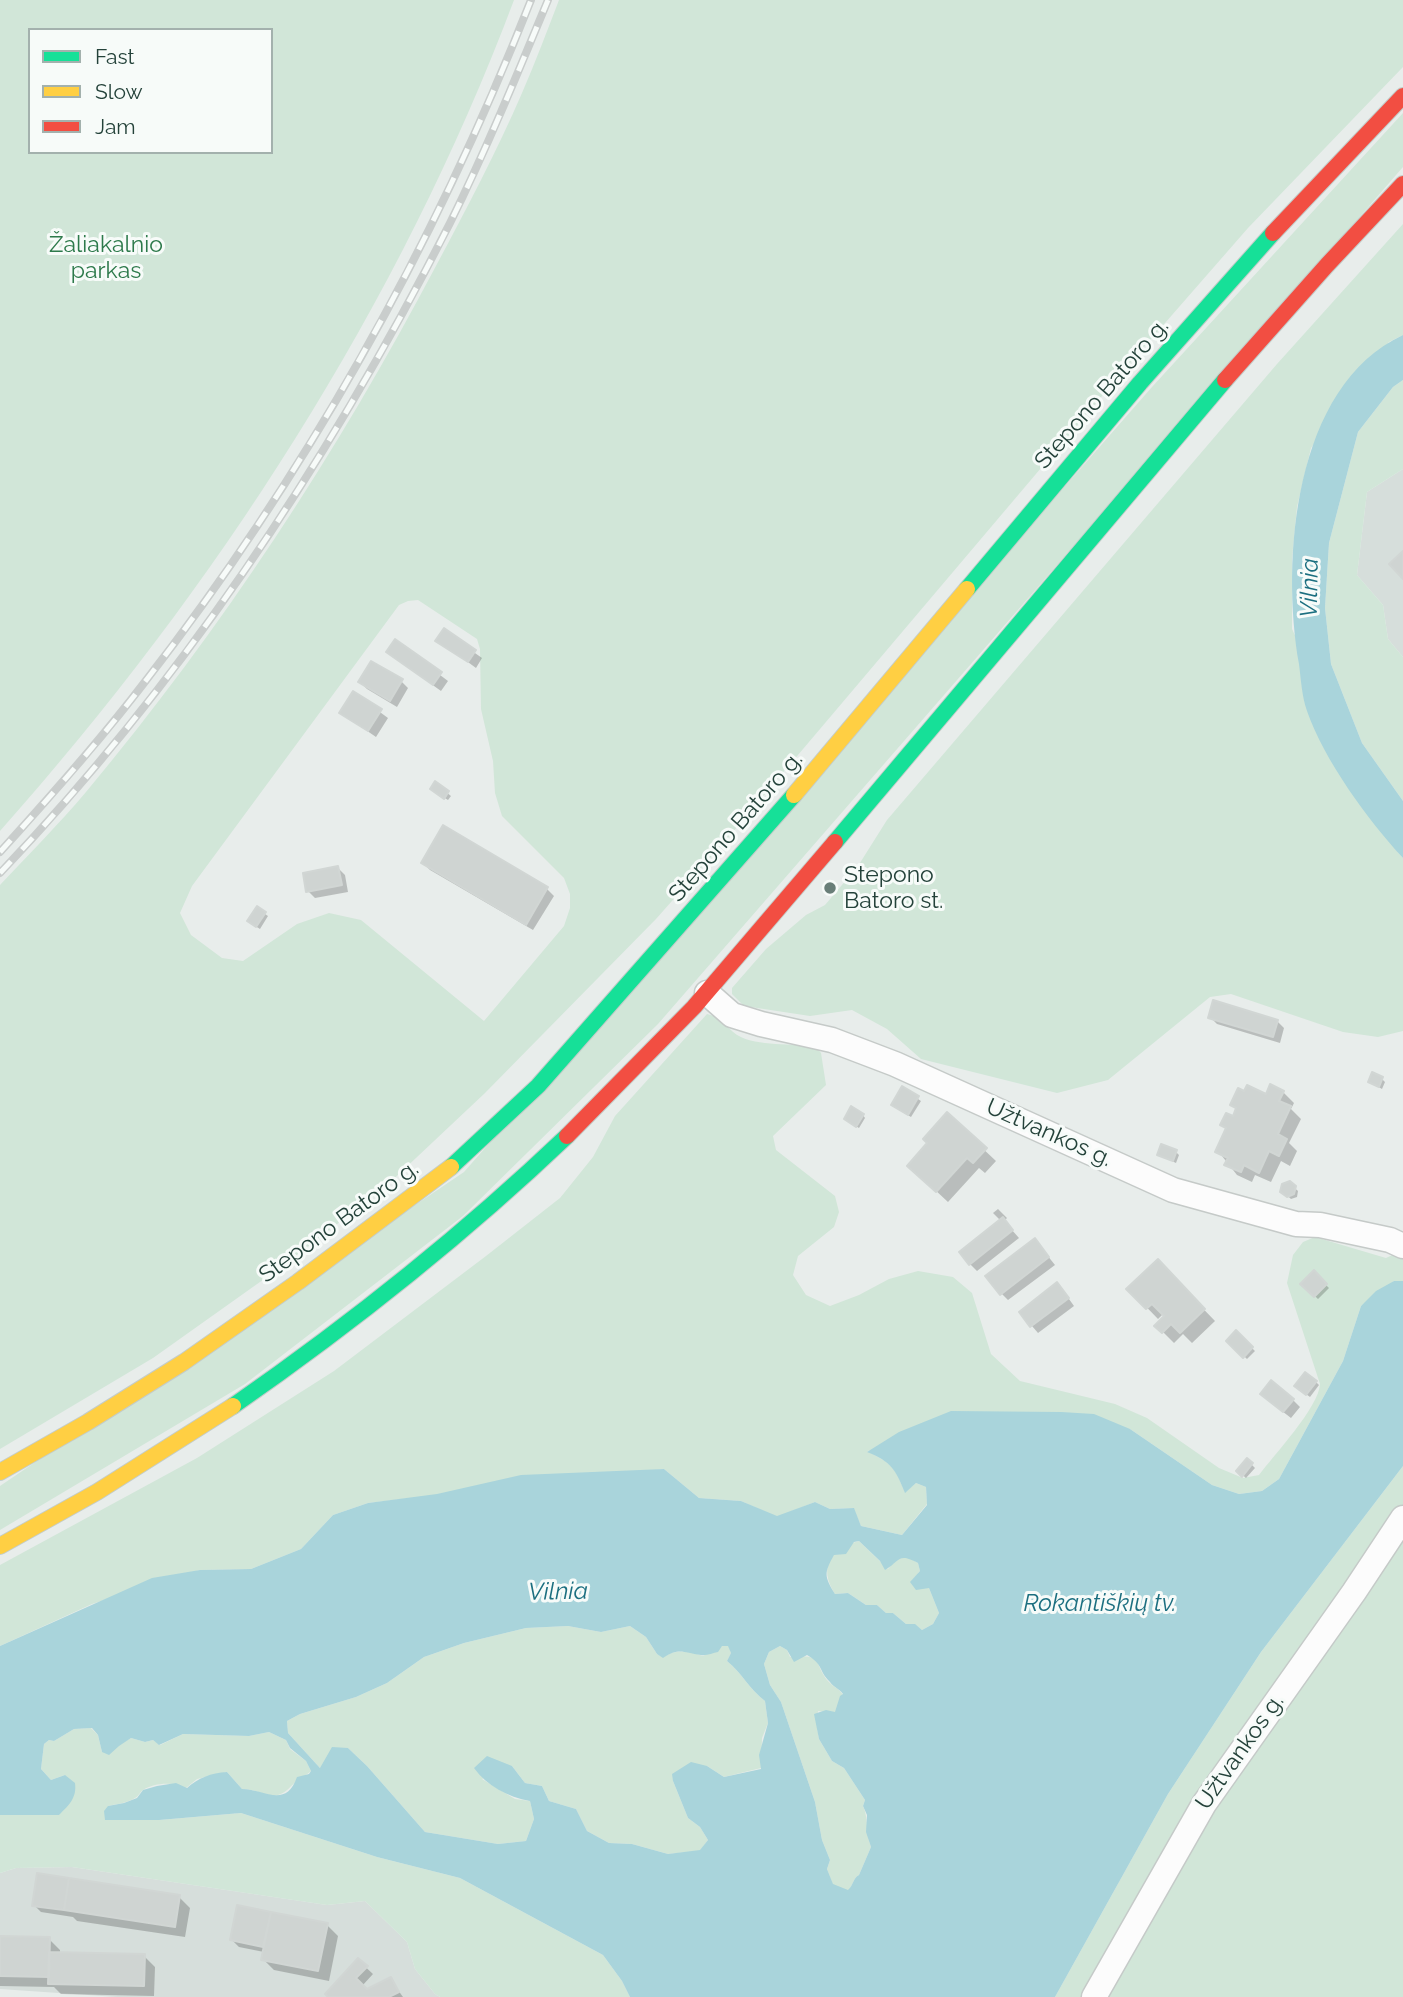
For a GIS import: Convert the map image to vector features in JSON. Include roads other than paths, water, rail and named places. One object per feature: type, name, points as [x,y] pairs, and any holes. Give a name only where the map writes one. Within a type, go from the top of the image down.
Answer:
[{"type":"main road","name":"Stepono Batoro g.","points":[[0,1472],[88,1422],[184,1362],[298,1282],[433,1182],[538,1086],[769,825],[1140,383],[1306,196],[1403,96]]},
{"type":"main road","points":[[0,1546],[114,1482],[225,1413],[298,1363],[393,1290],[494,1205],[598,1107],[707,993],[1189,422],[1352,236],[1403,184]]},
{"type":"street","name":"Užtvankos g.","points":[[707,993],[732,1015],[832,1040],[895,1064],[1173,1190],[1296,1224],[1390,1240],[1403,1246]]},
{"type":"street","name":"Užtvankos g.","points":[[1094,1997],[1203,1804],[1354,1592],[1403,1518]]},
{"type":"water","name":"Vilnia","points":[[1403,335],[1403,380],[1393,387],[1358,432],[1329,543],[1325,608],[1331,664],[1362,743],[1403,801],[1403,858],[1348,789],[1324,749],[1307,711],[1294,622],[1292,576],[1295,528],[1303,480],[1317,434],[1338,393],[1366,360]]},
{"type":"water","name":"Rokantiškių tv.","points":[[1394,1281],[1403,1281],[1403,1466],[1261,1652],[1168,1794],[1055,1997],[630,1997],[603,1955],[460,1878],[377,1857],[241,1813],[159,1820],[105,1820],[104,1811],[108,1806],[137,1798],[143,1790],[176,1783],[187,1788],[210,1775],[227,1772],[242,1789],[274,1795],[287,1792],[297,1777],[311,1771],[306,1761],[290,1748],[286,1740],[269,1732],[249,1736],[183,1734],[159,1745],[153,1740],[145,1742],[131,1738],[109,1755],[102,1752],[98,1735],[92,1728],[74,1729],[44,1744],[41,1769],[51,1780],[65,1775],[75,1783],[75,1793],[69,1804],[59,1815],[0,1815],[0,1646],[152,1578],[200,1570],[251,1569],[301,1549],[333,1515],[368,1503],[437,1494],[521,1475],[664,1469],[699,1498],[741,1501],[777,1516],[815,1502],[830,1509],[854,1508],[861,1526],[902,1535],[927,1505],[926,1487],[916,1483],[905,1493],[891,1467],[867,1452],[899,1432],[951,1411],[1094,1414],[1130,1429],[1212,1485],[1239,1494],[1262,1491],[1279,1479],[1343,1361],[1361,1306],[1376,1291]],"holes":[[[859,1541],[880,1561],[885,1570],[903,1558],[918,1563],[920,1571],[910,1582],[916,1590],[929,1588],[939,1613],[933,1624],[922,1630],[915,1624],[906,1624],[893,1613],[886,1613],[877,1605],[866,1605],[848,1593],[835,1594],[827,1578],[828,1566],[834,1555],[846,1554],[854,1542]],[[568,1626],[601,1632],[630,1626],[646,1637],[657,1654],[663,1658],[678,1652],[707,1655],[718,1652],[722,1646],[728,1646],[731,1653],[727,1661],[765,1701],[768,1723],[759,1755],[761,1769],[724,1777],[707,1766],[691,1762],[672,1774],[688,1818],[700,1827],[708,1840],[700,1850],[668,1854],[632,1844],[609,1843],[587,1831],[576,1809],[549,1801],[542,1786],[525,1783],[512,1766],[487,1756],[474,1768],[479,1774],[499,1790],[530,1801],[534,1819],[526,1841],[498,1844],[425,1832],[348,1748],[332,1747],[320,1768],[288,1733],[287,1721],[387,1683],[424,1657],[464,1643],[526,1628]],[[780,1646],[787,1650],[794,1662],[807,1655],[843,1694],[835,1712],[826,1710],[814,1714],[819,1739],[832,1761],[844,1768],[865,1800],[863,1806],[867,1815],[866,1832],[871,1847],[859,1875],[848,1890],[833,1884],[827,1869],[830,1860],[822,1840],[815,1802],[781,1702],[770,1685],[764,1664],[769,1652]]]},
{"type":"railway","points":[[0,852],[110,727],[144,683],[203,604],[312,440],[409,269],[453,181],[531,0]]},
{"type":"railway","points":[[0,873],[67,800],[130,724],[249,564],[303,482],[404,311],[450,223],[489,140],[548,0]]},
{"type":"place","name":"Stepono Batoro st.","points":[[830,888]]},
{"type":"park label","name":"Žaliakalnio parkas","points":[[106,258]]}]
